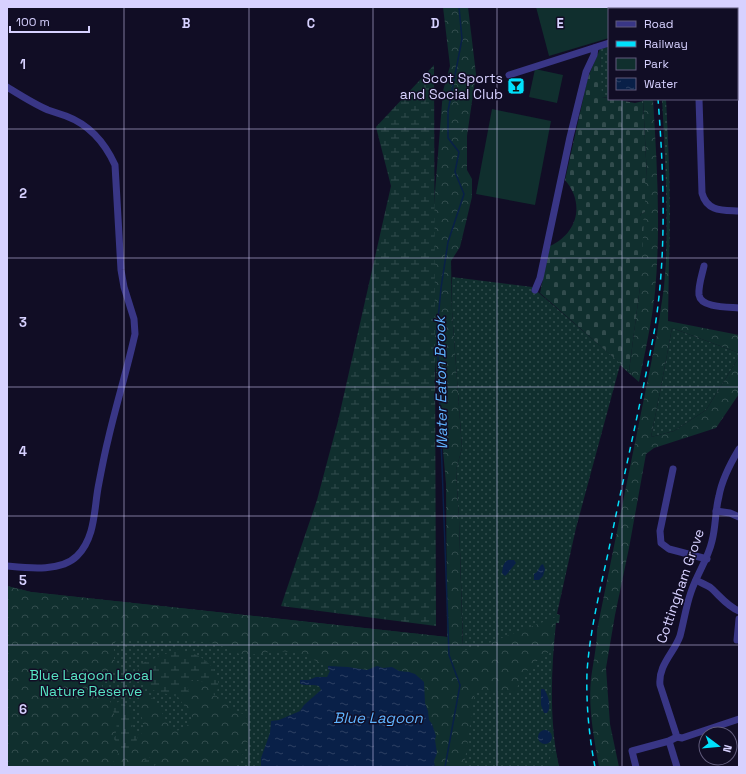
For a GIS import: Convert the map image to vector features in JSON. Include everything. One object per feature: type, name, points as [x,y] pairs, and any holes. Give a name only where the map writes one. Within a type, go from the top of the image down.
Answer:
[{"type":"street","points":[[508,75],[608,43]]},
{"type":"street","points":[[535,290],[540,278],[582,86],[586,72],[594,55],[594,48]]},
{"type":"street","points":[[7,87],[37,105],[67,116],[82,124],[98,137],[109,151],[115,165],[123,281],[134,320],[135,334],[108,439],[98,489],[96,510],[90,534],[84,548],[72,560],[54,567],[37,568],[7,566]]},
{"type":"street","points":[[699,100],[702,193],[704,199],[708,205],[713,208],[739,211]]},
{"type":"street","points":[[704,266],[699,292],[699,296],[702,300],[709,304],[739,308]]},
{"type":"street","name":"Cottingham Grove","points":[[677,738],[659,679],[663,666],[679,636],[691,592],[706,559],[713,538],[716,511],[722,483],[726,472],[739,449]]},
{"type":"street","points":[[673,469],[660,531],[661,542],[669,548],[706,559]]},
{"type":"street","points":[[716,511],[730,513],[739,517]]},
{"type":"street","points":[[696,580],[710,587],[732,608],[739,611]]},
{"type":"street","points":[[737,640],[739,619]]},
{"type":"street","points":[[636,767],[632,751],[677,738],[682,738],[739,719]]},
{"type":"street","points":[[669,741],[677,767]]},
{"type":"green space","points":[[443,7],[468,7],[476,74],[467,136],[467,170],[472,179],[472,197],[460,247],[451,261],[452,311],[462,448],[456,470],[463,650],[473,649],[556,617],[553,651],[544,654],[525,673],[520,679],[516,692],[475,691],[464,767],[435,767],[434,761],[437,753],[435,740],[436,736],[429,720],[425,703],[425,689],[422,679],[415,674],[399,671],[392,667],[371,668],[368,670],[328,666],[292,652],[275,651],[244,656],[217,644],[204,642],[149,639],[114,642],[114,659],[117,671],[99,680],[112,705],[117,723],[114,739],[120,747],[118,754],[110,767],[7,767],[7,586],[31,592],[447,637],[446,484],[428,280],[443,91],[450,66]]},
{"type":"green space","points":[[536,7],[619,7],[608,8],[608,38],[549,56]]},
{"type":"green space","points":[[608,46],[608,98],[602,97],[601,94],[600,49]]},
{"type":"green space","points":[[600,49],[602,97],[608,98],[608,100],[635,103],[643,101],[647,178],[645,179],[645,212],[640,216],[644,220],[640,287],[629,371],[540,293],[550,246],[560,240],[567,233],[576,217],[575,198],[565,180],[588,77]]},
{"type":"green space","points":[[434,65],[436,626],[281,606],[317,500],[338,421],[391,186],[376,127]]},
{"type":"green space","points":[[535,69],[563,75],[557,103],[529,97]]},
{"type":"green space","points":[[643,100],[653,100],[657,171],[657,268],[654,303],[639,382],[631,375],[632,373],[629,371],[640,287],[640,216],[645,212],[645,179],[647,178]]},
{"type":"green space","points":[[662,100],[666,100],[668,140],[670,200],[669,261],[666,261],[665,160]]},
{"type":"green space","points":[[492,109],[551,121],[535,205],[476,194]]},
{"type":"green space","points":[[666,261],[669,261],[668,321],[739,335],[739,353],[672,328],[651,437],[674,431],[706,410],[739,357],[739,394],[716,428],[654,448],[646,454],[606,668],[610,724],[619,767],[599,767],[590,701],[597,630],[657,334]]},
{"type":"green space","name":"Blue Lagoon Local Nature Reserve","points":[[452,277],[532,287],[632,373],[631,375],[620,365],[576,528],[557,614],[560,615],[559,623],[556,623],[553,659],[552,714],[559,767],[7,767],[7,586],[31,592],[447,637],[463,644],[456,470],[462,448],[452,311]]},
{"type":"green space","points":[[672,328],[739,353],[739,357],[706,410],[674,431],[651,437],[660,392]]},
{"type":"green space","points":[[178,649],[199,656],[212,667],[218,681],[217,692],[213,694],[210,686],[199,680],[189,680],[187,685],[189,692],[178,697],[155,691],[142,684],[135,678],[140,664]]},
{"type":"green space","points":[[189,680],[199,680],[210,686],[213,694],[235,708],[238,713],[245,714],[249,727],[248,741],[243,755],[236,767],[154,767],[157,762],[150,757],[136,767],[111,767],[136,744],[138,735],[144,732],[140,704],[141,699],[144,697],[151,697],[156,702],[172,731],[181,730],[194,720],[178,697],[188,692],[187,685]]},
{"type":"green space","points":[[120,701],[132,714],[134,721],[131,730],[138,735],[136,744],[110,767],[118,754],[120,747],[114,739],[117,725],[112,705]]},
{"type":"green space","points":[[555,747],[559,767],[549,767],[550,758]]},
{"type":"green space","points":[[150,757],[156,758],[157,762],[154,767],[136,767]]},
{"type":"water","points":[[508,560],[514,560],[516,563],[505,576],[502,573],[504,564]]},
{"type":"water","points":[[543,564],[545,569],[543,576],[539,580],[534,580],[534,574]]},
{"type":"water","name":"Blue Lagoon","points":[[328,666],[367,670],[377,666],[383,668],[392,667],[399,671],[415,674],[424,682],[425,703],[429,720],[436,736],[435,740],[437,753],[434,761],[435,767],[261,767],[261,758],[270,733],[271,721],[279,720],[300,711],[304,705],[321,690],[317,685],[300,684],[300,680],[309,680],[316,677],[327,677],[330,671]]},
{"type":"water","points":[[541,689],[544,689],[548,697],[549,708],[547,713],[544,713],[541,705]]},
{"type":"water","points":[[545,730],[550,732],[552,737],[550,742],[545,744],[540,742],[538,737],[540,732]]},
{"type":"waterway","name":"Water Eaton Brook","points":[[445,767],[460,685],[449,655],[437,330],[441,288],[448,242],[464,194],[455,172],[459,152],[448,138],[448,111],[462,39],[459,7]]},
{"type":"railway","points":[[595,767],[591,744],[587,696],[587,672],[591,638],[654,333],[661,275],[663,245],[663,187],[658,100]]},
{"type":"place","name":"Scot Sports and Social Club","points":[[516,86]]}]
